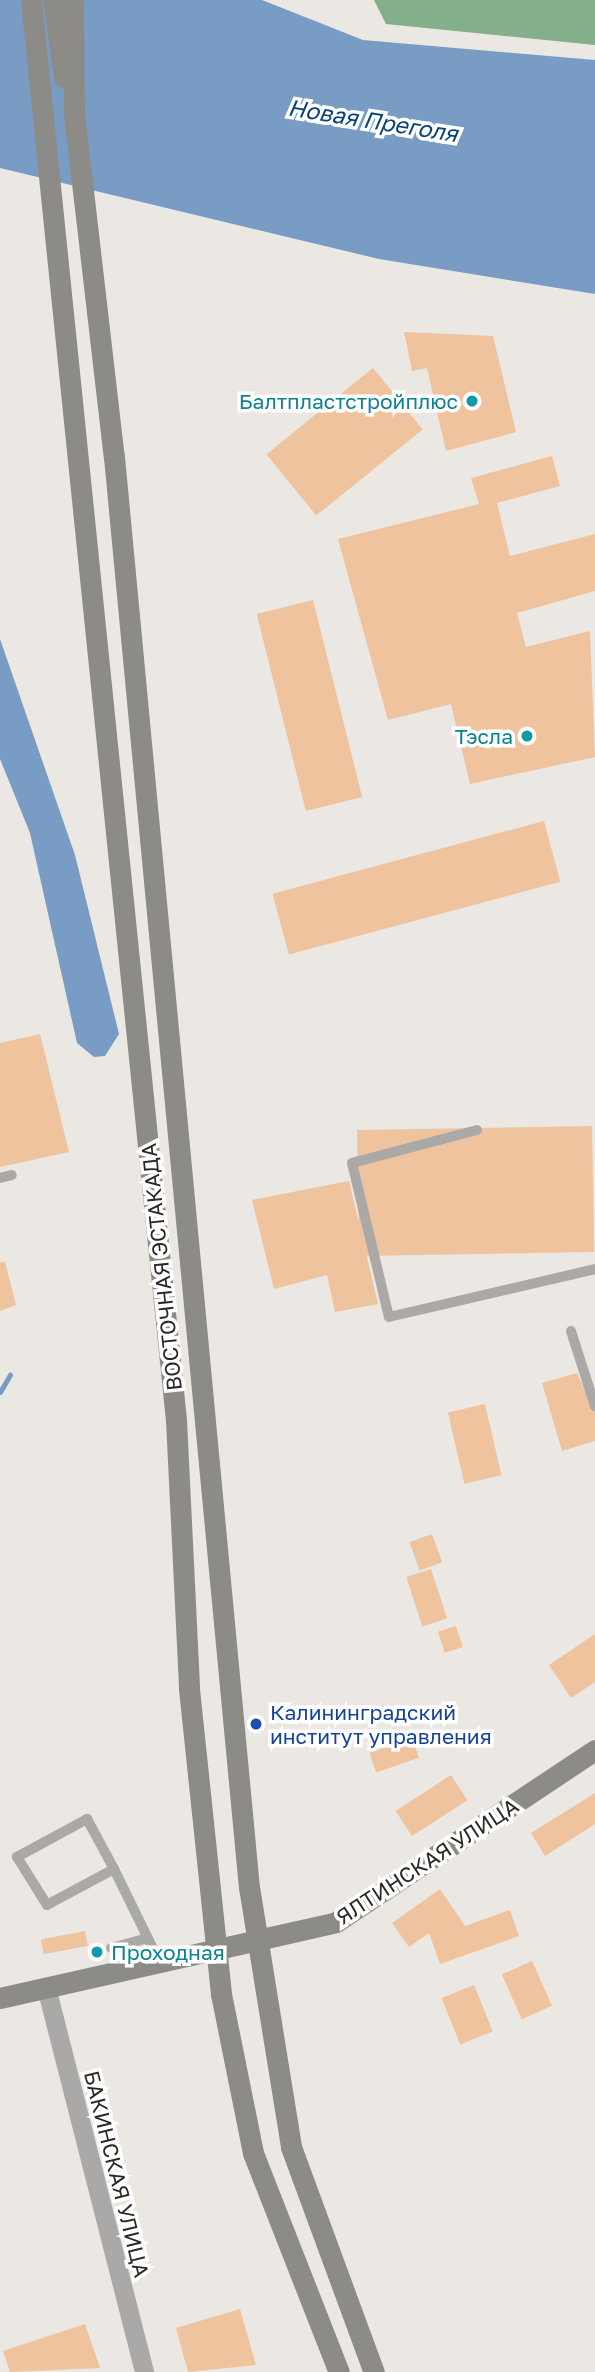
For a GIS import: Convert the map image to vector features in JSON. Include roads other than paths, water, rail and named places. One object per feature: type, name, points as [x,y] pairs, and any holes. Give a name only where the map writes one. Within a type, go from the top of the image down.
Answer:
[{"type":"main road","name":"ВОСТОЧНАЯ ЭСТАКАДА","points":[[31,0],[88,587],[121,846],[174,1406],[189,1689],[216,1948],[253,2152],[339,2372]]},
{"type":"main road","points":[[53,0],[74,113]]},
{"type":"main road","points":[[73,0],[74,113]]},
{"type":"main road","name":"ВОСТОЧНАЯ ЭСТАКАДА","points":[[74,113],[125,583],[230,1712],[258,1941],[291,2147],[374,2372]]},
{"type":"main road","name":"ЯЛТИНСКАЯ УЛИЦА","points":[[0,1998],[336,1922],[595,1750]]},
{"type":"street","name":"БАКИНСКАЯ УЛИЦА","points":[[46,1987],[144,2372]]},
{"type":"lane","points":[[477,1130],[352,1163],[389,1317],[595,1269]]},
{"type":"lane","points":[[0,1178],[12,1175]]},
{"type":"lane","points":[[571,1331],[595,1406]]},
{"type":"lane","points":[[114,1869],[47,1905],[17,1857],[87,1819],[114,1869],[159,1961]]},
{"type":"lane","points":[[111,1948],[148,1938]]},
{"type":"water","name":"Новая Преголя","points":[[0,0],[262,0],[363,40],[595,60],[595,294],[379,259],[0,168]]},
{"type":"water","points":[[0,639],[75,855],[119,1034],[105,1056],[94,1057],[77,1043],[30,833],[0,759]]},
{"type":"waterway","points":[[0,1392],[10,1375]]},
{"type":"place","name":"Балтпластстройплюс","points":[[472,401]]},
{"type":"place","name":"Тэсла","points":[[527,736]]},
{"type":"place","name":"Калининградский институт управления","points":[[256,1724]]},
{"type":"place","name":"Проходная","points":[[97,1952]]}]
